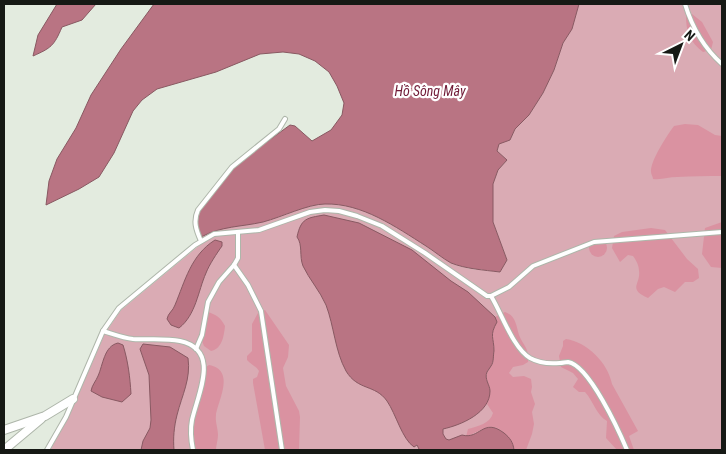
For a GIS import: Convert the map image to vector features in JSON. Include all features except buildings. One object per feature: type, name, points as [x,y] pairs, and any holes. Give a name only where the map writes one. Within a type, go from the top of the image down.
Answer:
[{"type":"street","points":[[4,430],[45,416],[74,400]]},
{"type":"street","points":[[4,450],[45,416]]},
{"type":"lane","points":[[685,4],[688,14],[710,54],[722,64]]},
{"type":"lane","points":[[201,241],[195,224],[198,210],[232,167],[279,130],[285,119]]},
{"type":"lane","points":[[47,450],[74,400],[103,331],[125,302],[201,241],[214,234],[268,227],[310,212],[339,211],[358,216],[382,226],[425,252],[482,294],[492,296],[509,287],[533,266],[594,242],[722,232]]},
{"type":"lane","points":[[196,349],[202,335],[208,302],[224,275],[238,258],[238,232]]},
{"type":"lane","points":[[234,265],[248,285],[262,312],[282,450]]},
{"type":"lane","points":[[492,296],[514,339],[521,350],[530,358],[544,363],[568,362],[586,376],[597,391],[618,428],[627,450]]},
{"type":"lane","points":[[103,331],[131,339],[187,343],[203,356],[202,383],[190,436],[193,450]]},
{"type":"shaded area","points":[[579,4],[722,4],[722,450],[50,450],[68,418],[105,333],[121,310],[202,243],[201,237],[209,233],[263,222],[311,206],[339,205],[352,207],[378,218],[403,231],[451,263],[469,268],[500,272],[507,260],[493,222],[493,184],[498,170],[507,160],[497,151],[499,143],[510,140],[515,129],[529,115],[543,93],[554,70],[563,43],[572,28]]},
{"type":"shaded area","points":[[692,14],[702,22],[713,42],[711,50],[703,52],[690,36],[686,16]]},
{"type":"shaded area","points":[[685,124],[698,125],[715,135],[722,136],[722,176],[653,179],[651,167],[660,148],[674,126]]},
{"type":"shaded area","points":[[722,222],[722,268],[711,267],[702,254],[705,228]]},
{"type":"shaded area","points":[[651,228],[665,230],[687,259],[698,269],[699,278],[693,282],[685,282],[675,292],[664,287],[658,289],[648,298],[636,289],[639,269],[633,256],[628,255],[620,262],[612,248],[614,236],[622,232]]},
{"type":"shaded area","points":[[598,239],[604,242],[607,248],[604,254],[598,257],[592,254],[589,248],[592,242]]},
{"type":"shaded area","points":[[265,310],[289,345],[288,357],[283,368],[286,386],[299,411],[299,450],[265,450],[253,383],[253,379],[257,377],[259,371],[247,360],[247,356],[252,351],[252,324],[258,313]]},
{"type":"shaded area","points":[[207,312],[218,317],[225,326],[220,345],[211,351],[204,346],[202,341]]},
{"type":"shaded area","points":[[505,312],[513,318],[528,353],[528,362],[513,367],[509,373],[513,377],[524,376],[531,379],[531,392],[535,404],[532,412],[534,424],[526,450],[514,450],[505,434],[493,427],[466,437],[468,429],[480,426],[489,420],[493,413],[487,404],[490,389],[487,373],[493,363],[492,331],[497,322],[495,317]]},
{"type":"shaded area","points":[[566,339],[589,349],[606,369],[612,384],[638,431],[629,436],[634,450],[617,450],[606,438],[607,421],[600,415],[585,392],[579,392],[573,387],[578,379],[573,373],[561,367],[559,356],[563,341]]},
{"type":"shaded area","points":[[209,365],[217,368],[222,373],[224,379],[216,415],[218,435],[216,450],[195,450],[195,418],[206,367]]},
{"type":"water","points":[[57,4],[96,4],[82,20],[62,27],[51,46],[33,56],[38,35]]},
{"type":"water","name":"Hồ Sông Mây","points":[[154,4],[579,4],[572,29],[563,43],[554,70],[543,93],[529,115],[515,129],[510,140],[499,144],[497,151],[507,160],[498,170],[493,184],[493,222],[507,260],[500,272],[469,268],[451,263],[403,231],[378,218],[352,207],[339,205],[311,206],[263,222],[224,229],[201,237],[197,221],[199,211],[238,163],[290,125],[295,126],[312,141],[331,130],[342,115],[344,103],[329,72],[315,61],[299,54],[283,52],[260,54],[216,72],[157,89],[142,100],[133,111],[114,153],[99,177],[46,205],[49,181],[57,159],[76,128],[91,95],[121,49]]},
{"type":"water","points":[[324,215],[359,223],[412,250],[468,292],[495,317],[497,322],[493,334],[493,361],[486,375],[490,391],[489,399],[480,412],[466,421],[443,429],[443,434],[449,440],[462,435],[473,435],[491,427],[508,437],[512,442],[514,450],[417,450],[419,449],[417,445],[414,447],[406,438],[387,401],[377,392],[356,382],[346,371],[339,355],[326,305],[303,266],[300,244],[297,237],[303,222],[313,217]]},
{"type":"water","points":[[215,240],[222,242],[222,246],[207,270],[193,310],[185,323],[179,328],[171,325],[167,319],[194,261]]},
{"type":"water","points":[[118,343],[123,345],[125,351],[131,388],[131,394],[122,402],[102,397],[91,391],[107,352],[113,345]]},
{"type":"water","points":[[143,344],[170,347],[188,358],[187,380],[175,424],[174,450],[141,450],[143,441],[150,428],[151,420],[149,375],[140,349]]}]
